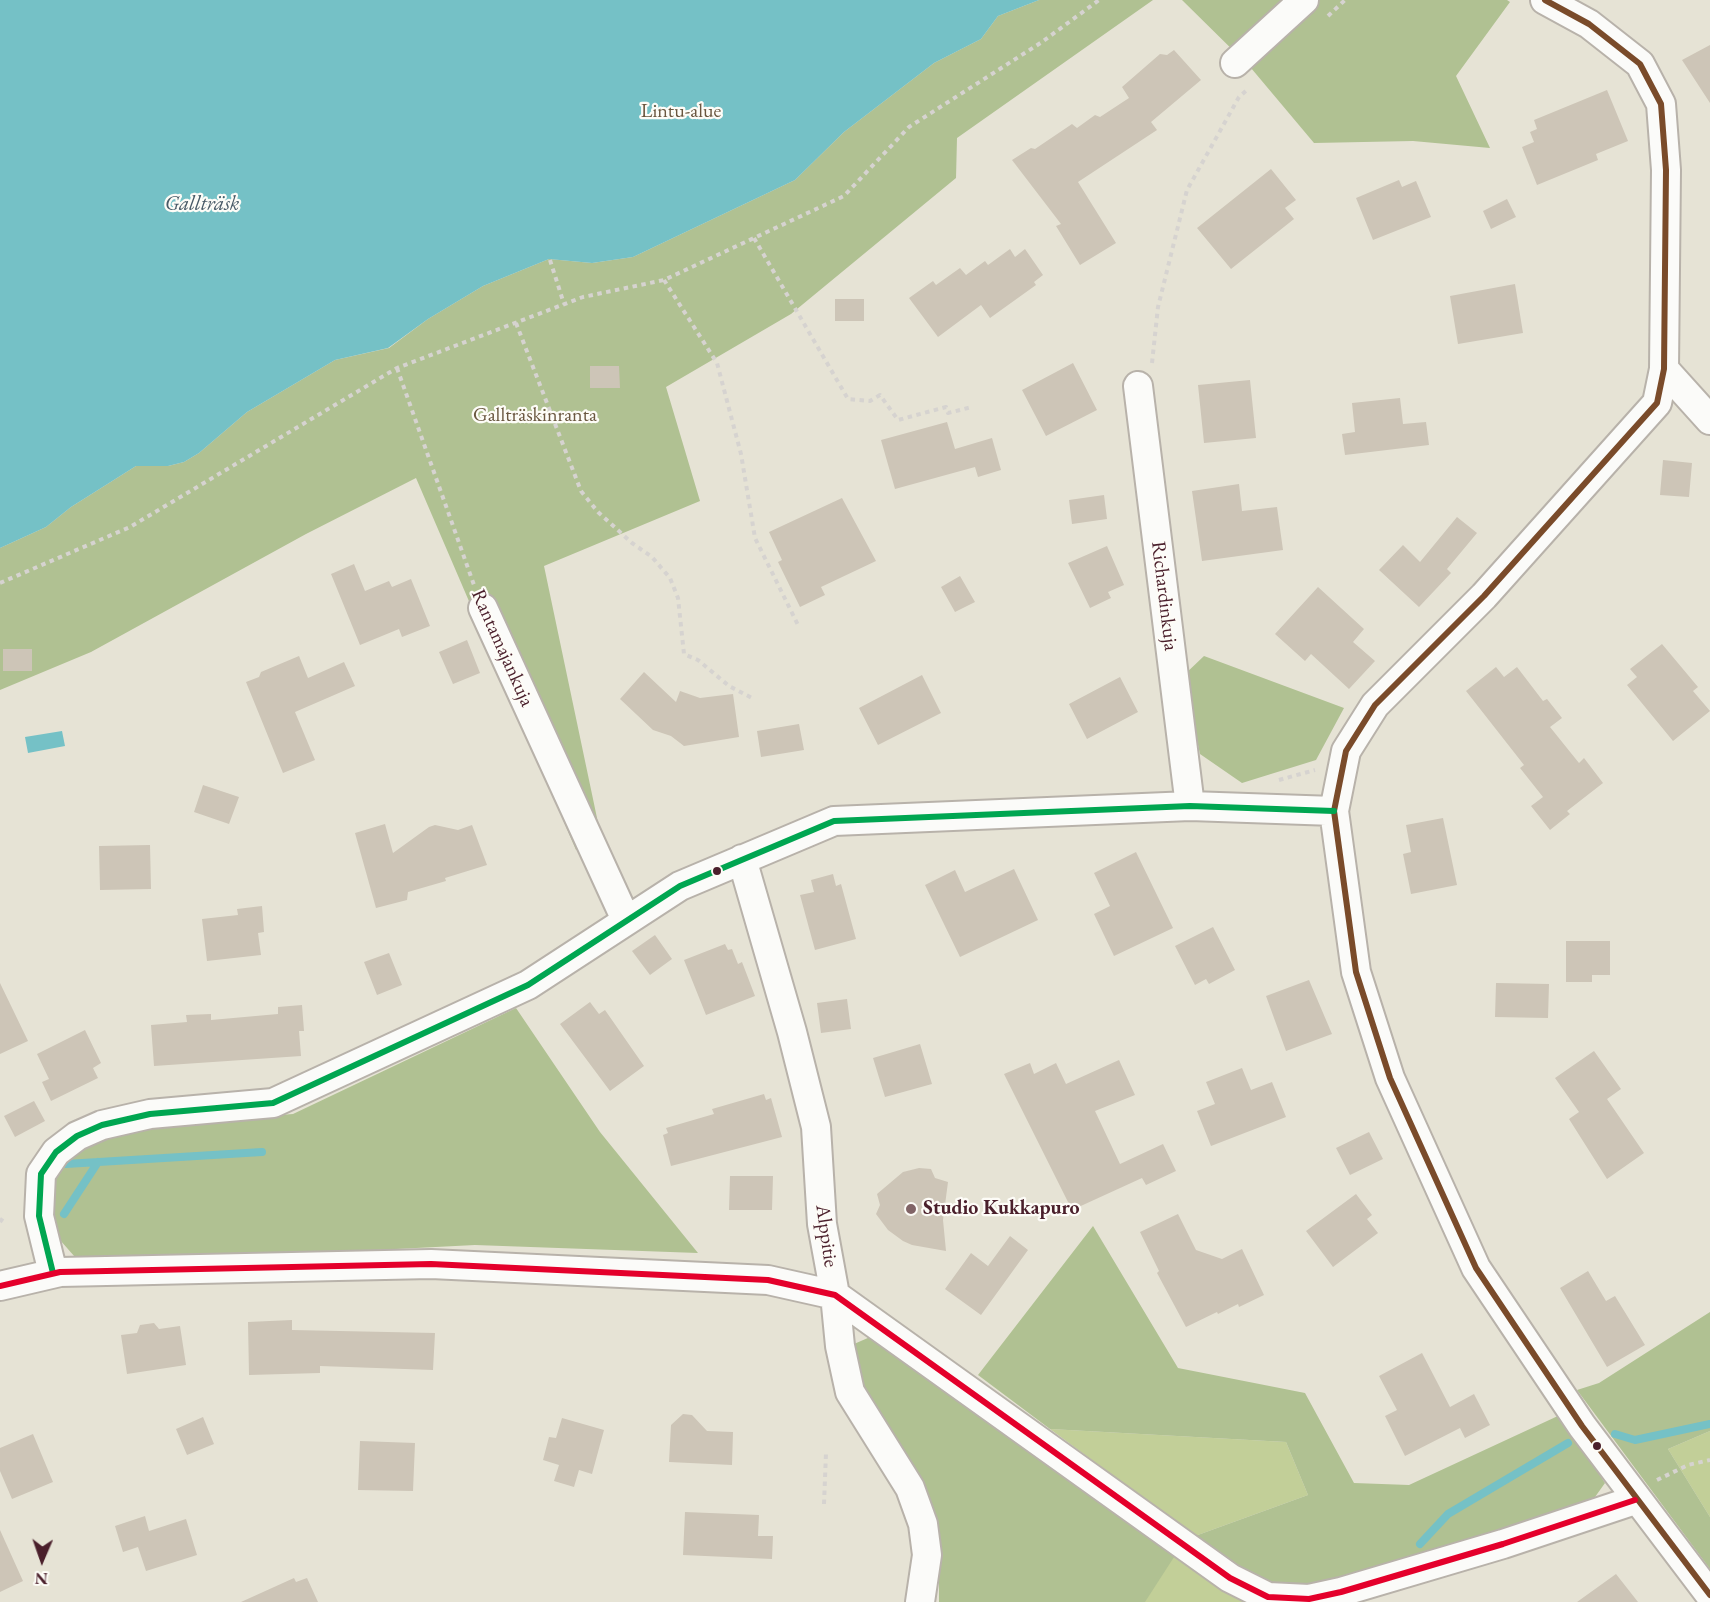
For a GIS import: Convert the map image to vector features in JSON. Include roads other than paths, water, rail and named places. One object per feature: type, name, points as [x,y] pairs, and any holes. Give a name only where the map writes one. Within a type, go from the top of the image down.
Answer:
[{"type":"street","points":[[1235,63],[1304,0]]},
{"type":"street","points":[[1545,0],[1589,24],[1640,64],[1661,104],[1666,170],[1664,369],[1657,403],[1633,433],[1484,596],[1375,705],[1346,751],[1334,811],[1356,972],[1390,1078],[1476,1268],[1582,1426],[1635,1500],[1710,1595]]},
{"type":"street","points":[[1664,369],[1710,420]]},
{"type":"street","name":"Richardinkuja","points":[[1145,374],[1190,806]]},
{"type":"street","name":"Rantamajankuja","points":[[483,608],[626,920]]},
{"type":"street","points":[[53,1273],[39,1216],[41,1174],[56,1152],[77,1136],[102,1125],[150,1114],[273,1103],[528,985],[680,886],[820,826],[846,819],[1190,806],[1334,811]]},
{"type":"street","name":"Alppitie","points":[[742,859],[792,1032],[816,1127],[822,1224],[836,1295],[840,1346],[850,1392],[910,1488],[923,1524],[927,1555],[920,1602]]},
{"type":"street","points":[[0,1286],[53,1273],[431,1264],[768,1280],[836,1295],[1230,1578],[1268,1597],[1309,1599],[1341,1592],[1503,1544],[1635,1500]]},
{"type":"water","name":"Gallträsk","points":[[0,0],[1039,0],[998,16],[981,39],[934,63],[844,132],[795,180],[633,257],[592,263],[549,259],[483,286],[428,319],[388,348],[335,360],[247,412],[199,453],[184,462],[168,466],[136,466],[71,507],[46,527],[0,548]]},
{"type":"water","points":[[62,731],[65,746],[28,753],[25,737]]},
{"type":"waterway","points":[[66,1164],[262,1152]]},
{"type":"waterway","points":[[64,1214],[98,1162]]},
{"type":"waterway","points":[[1615,1434],[1635,1440],[1710,1424]]},
{"type":"waterway","points":[[1420,1544],[1448,1514],[1568,1443]]},
{"type":"place","name":"Studio Kukkapuro","points":[[911,1209]]},
{"type":"park label","name":"Lintu-alue","points":[[681,112]]},
{"type":"park label","name":"Gallträskinranta","points":[[535,416]]}]
